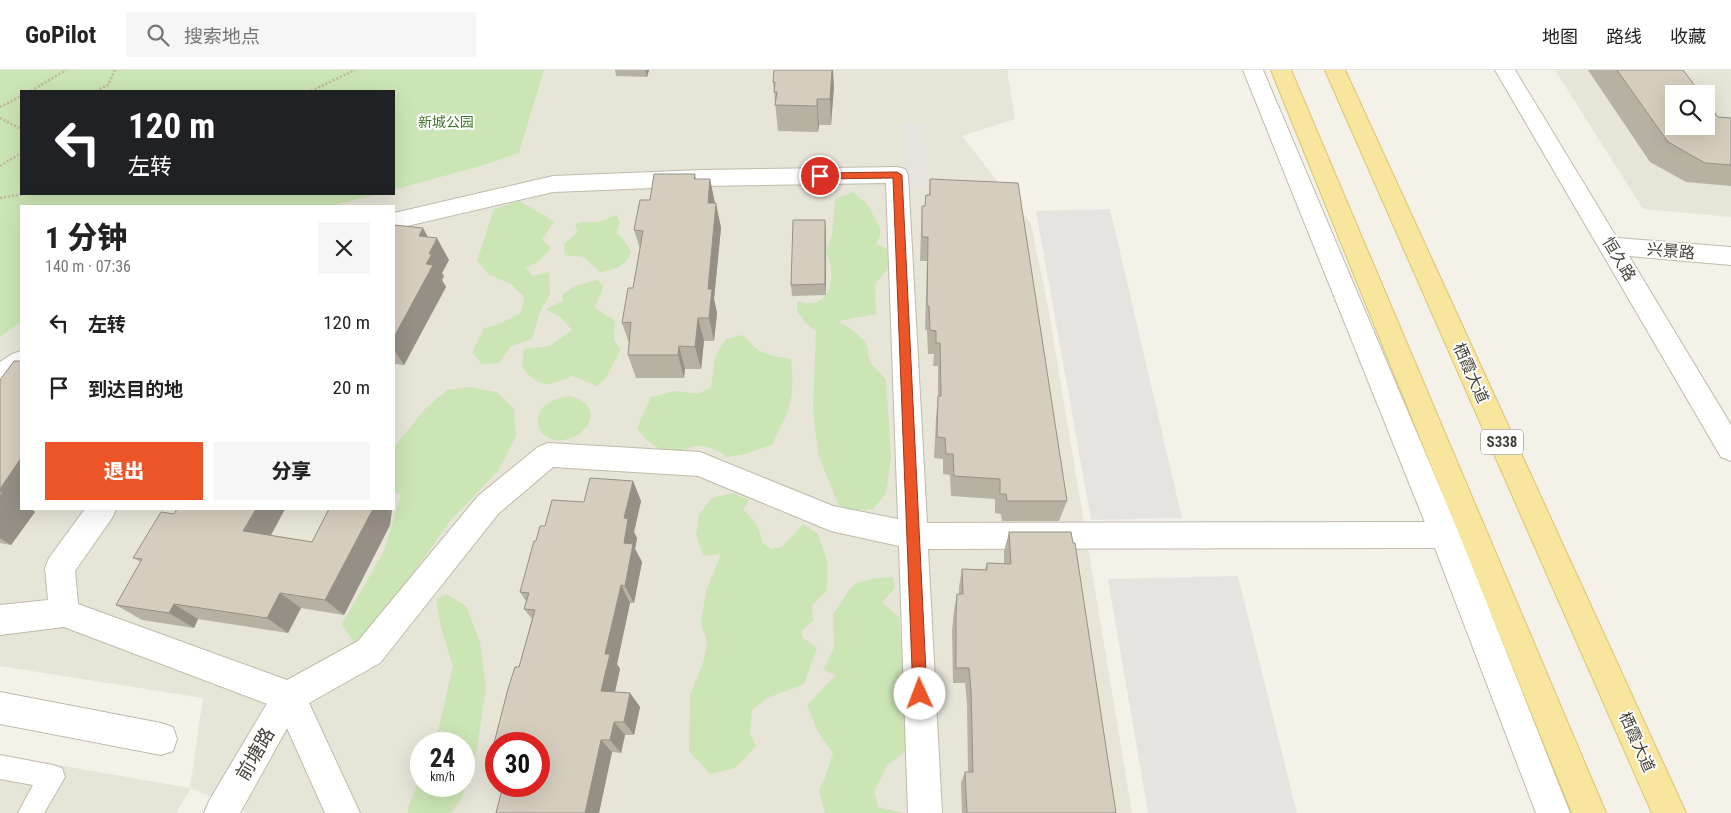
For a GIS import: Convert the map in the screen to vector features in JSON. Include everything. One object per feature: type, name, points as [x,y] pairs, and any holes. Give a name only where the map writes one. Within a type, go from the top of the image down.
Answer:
[{"type":"main road","points":[[1281,70],[1589,813]]},
{"type":"main road","name":"栖霞大道","points":[[1334,70],[1669,813]]},
{"type":"street","points":[[1253,70],[1445,535],[1553,813]]},
{"type":"street","name":"恒久路","points":[[1505,70],[1612,246],[1731,449]]},
{"type":"street","points":[[395,221],[553,184],[703,178],[897,175],[914,536],[924,813]]},
{"type":"street","points":[[395,229],[418,214]]},
{"type":"street","name":"兴景路","points":[[1612,246],[1731,256]]},
{"type":"street","points":[[0,377],[20,362]]},
{"type":"street","points":[[289,696],[369,652],[488,505],[548,454],[700,464],[831,518],[914,536],[1445,535]]},
{"type":"street","points":[[64,613],[60,568],[101,510]]},
{"type":"street","points":[[0,620],[64,613],[289,696],[342,813]]},
{"type":"street","name":"前塘路","points":[[221,813],[289,696]]},
{"type":"street","points":[[0,708],[160,739]]},
{"type":"lane","points":[[0,767],[53,777],[30,813]]},
{"type":"path","points":[[32,90],[66,70]]},
{"type":"path","points":[[98,90],[108,85],[115,70]]},
{"type":"path","points":[[313,90],[355,70]]},
{"type":"path","points":[[0,107],[20,97]]},
{"type":"path","points":[[0,118],[20,128]]},
{"type":"path","points":[[0,166],[20,154]]},
{"type":"path","points":[[0,198],[20,194]]},
{"type":"shaded area","points":[[544,70],[1007,70],[1015,119],[962,136],[1031,224],[1049,312],[1132,813],[248,813],[191,788],[176,813],[0,813],[0,755],[190,788],[203,698],[0,666],[0,337],[20,323],[20,510],[395,510],[395,205],[335,205],[374,195],[395,195],[395,190],[484,165],[519,153]]},
{"type":"shaded area","points":[[1555,70],[1731,70],[1731,217],[1643,209]]},
{"type":"shaded area","points":[[903,124],[924,124],[927,187],[905,187]]},
{"type":"shaded area","points":[[1110,209],[1182,518],[1091,520],[1036,211]]},
{"type":"shaded area","points":[[1238,576],[1297,813],[1148,813],[1108,579]]},
{"type":"green space","name":"新城公园","points":[[0,70],[544,70],[519,153],[484,165],[395,190],[395,90],[20,90],[20,195],[374,195],[335,205],[20,205],[20,323],[0,337]]},
{"type":"green space","points":[[853,192],[867,204],[880,228],[880,235],[876,244],[888,249],[891,264],[875,285],[876,314],[838,321],[854,331],[866,342],[870,362],[886,380],[891,457],[886,493],[873,509],[849,512],[838,504],[818,454],[813,409],[816,331],[806,323],[797,311],[797,301],[814,303],[826,295],[831,281],[831,273],[829,257],[826,251],[832,236],[835,199]]},
{"type":"green space","points":[[519,201],[554,221],[542,240],[551,248],[539,261],[526,268],[533,276],[549,272],[550,294],[540,312],[532,339],[511,346],[499,363],[482,364],[472,353],[484,328],[497,325],[521,313],[524,297],[511,284],[489,275],[477,261],[494,209]]},
{"type":"green space","points":[[617,215],[620,223],[616,233],[622,237],[631,252],[623,264],[600,272],[583,257],[565,255],[564,244],[578,232],[575,224],[598,222]]},
{"type":"green space","points":[[598,280],[603,286],[594,307],[615,321],[614,341],[621,349],[606,378],[597,386],[573,376],[550,384],[534,380],[522,367],[524,349],[550,346],[572,330],[561,318],[546,309],[563,301],[562,295],[574,286]]},
{"type":"green space","points":[[743,335],[754,347],[764,353],[791,359],[790,404],[773,444],[745,454],[726,457],[715,450],[698,446],[681,451],[666,451],[654,446],[644,438],[637,428],[651,397],[676,391],[698,394],[711,387],[715,357],[726,339]]},
{"type":"green space","points":[[468,387],[497,392],[514,409],[516,436],[498,471],[449,522],[367,639],[353,641],[342,624],[384,551],[401,494],[395,492],[395,446],[426,408],[447,390]]},
{"type":"green space","points":[[570,396],[584,402],[590,410],[590,419],[586,428],[578,435],[568,439],[557,440],[544,435],[540,431],[538,424],[538,417],[543,407],[553,401]]},
{"type":"green space","points":[[733,493],[749,500],[743,510],[756,524],[762,542],[771,549],[782,547],[803,524],[818,534],[828,564],[827,591],[812,605],[813,621],[801,631],[803,638],[817,648],[804,684],[767,698],[752,710],[750,733],[756,746],[735,768],[710,774],[689,751],[690,695],[703,663],[707,641],[701,624],[706,591],[721,554],[704,556],[696,536],[699,514],[712,498]]},
{"type":"green space","points":[[893,577],[895,588],[882,602],[899,617],[908,750],[888,764],[874,791],[878,807],[903,813],[825,813],[819,790],[833,753],[818,732],[807,705],[836,675],[823,670],[834,649],[833,613],[851,588],[860,582]]},
{"type":"green space","points":[[447,594],[466,606],[480,642],[486,688],[475,755],[475,732],[438,732],[453,666],[441,628],[436,599]]},
{"type":"green space","points":[[412,797],[462,797],[451,813],[408,813],[408,807]]},
{"type":"building","points":[[774,70],[832,70],[830,99],[817,99],[817,106],[775,105],[777,92],[774,92]]},
{"type":"building","points":[[1617,70],[1683,70],[1694,85],[1665,85],[1665,135],[1715,135],[1715,113],[1718,117],[1731,118],[1731,165],[1705,163],[1668,142]]},
{"type":"building","points":[[654,174],[695,174],[694,179],[710,179],[708,203],[716,203],[708,289],[712,289],[709,318],[698,318],[695,347],[679,346],[678,355],[628,355],[631,322],[622,323],[628,288],[633,288],[643,231],[634,230],[640,200],[650,200]]},
{"type":"building","points":[[930,179],[1018,183],[1067,501],[1007,501],[1006,494],[1000,494],[1000,479],[954,476],[953,454],[946,454],[945,438],[937,437],[938,396],[941,396],[940,343],[936,343],[936,331],[930,330],[929,306],[927,306],[928,237],[922,237],[922,206],[925,206],[926,195],[930,195]]},
{"type":"building","points":[[793,220],[825,220],[825,284],[791,285]]},
{"type":"building","points":[[395,225],[423,228],[419,236],[437,238],[429,254],[432,254],[426,264],[433,265],[395,335]]},
{"type":"building","points":[[14,361],[20,361],[20,459],[0,489],[0,380]]},
{"type":"building","points":[[590,478],[633,481],[624,518],[628,519],[624,543],[633,544],[625,586],[621,585],[605,654],[610,654],[601,691],[630,693],[624,722],[614,722],[610,740],[601,740],[585,813],[496,813],[500,797],[550,797],[550,732],[497,732],[508,689],[515,667],[519,667],[535,610],[524,609],[529,593],[520,592],[534,541],[536,541],[540,526],[545,526],[552,500],[584,502]]},
{"type":"building","points":[[176,510],[255,510],[243,531],[312,542],[328,510],[372,510],[325,600],[280,593],[267,618],[174,604],[169,613],[116,605],[142,559],[133,558],[161,512],[174,514]]},
{"type":"building","points":[[1009,532],[1071,532],[1073,543],[1075,543],[1116,813],[967,813],[965,772],[973,772],[971,690],[969,668],[956,668],[957,594],[963,594],[962,569],[987,570],[987,563],[1011,564]]},
{"type":"route","points":[[820,176],[897,175],[920,694]]}]
